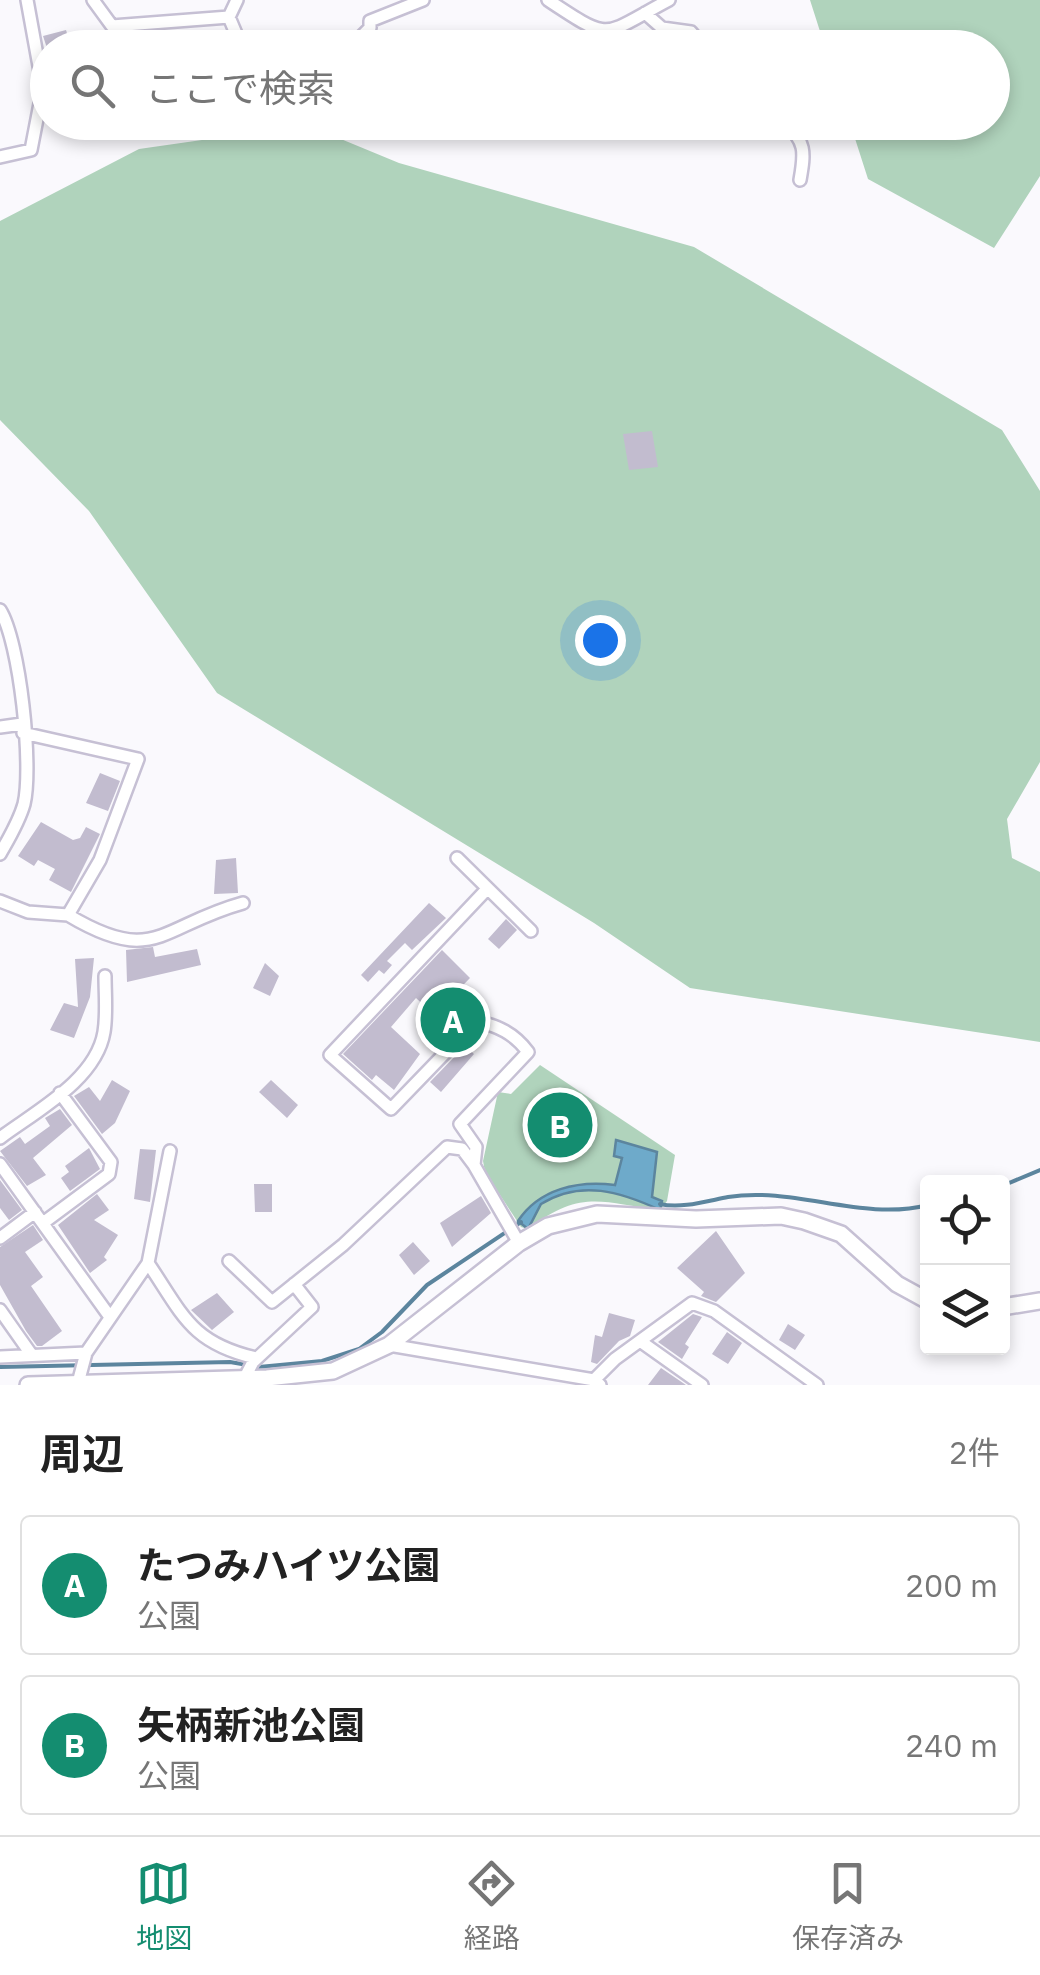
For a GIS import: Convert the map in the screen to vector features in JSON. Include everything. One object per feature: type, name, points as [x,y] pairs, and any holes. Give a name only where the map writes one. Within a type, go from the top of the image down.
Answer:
[{"type":"street","points":[[28,0],[33,30]]},
{"type":"street","points":[[93,0],[112,26],[229,17]]},
{"type":"street","points":[[234,30],[229,17],[237,0]]},
{"type":"street","points":[[548,0],[594,30]]},
{"type":"street","points":[[612,30],[668,0]]},
{"type":"street","points":[[368,30],[370,20],[418,1]]},
{"type":"street","points":[[645,12],[662,28],[676,30]]},
{"type":"street","points":[[0,157],[31,150],[33,140]]},
{"type":"street","points":[[800,180],[805,150],[802,140]]},
{"type":"street","points":[[0,610],[16,650],[26,800],[0,854]]},
{"type":"street","points":[[0,727],[22,729],[138,759],[100,860],[68,915]]},
{"type":"street","points":[[457,858],[531,931]]},
{"type":"street","points":[[474,1165],[476,1148],[460,1124],[528,1052],[519,1039],[498,1026],[476,1021],[391,1109],[330,1054],[487,889]]},
{"type":"street","points":[[0,901],[28,912],[68,915],[112,940],[156,941],[178,925],[243,903]]},
{"type":"street","points":[[0,1138],[80,1077],[96,1054],[104,1033],[105,976]]},
{"type":"street","points":[[43,1224],[108,1174],[111,1162],[60,1092]]},
{"type":"street","points":[[229,1261],[272,1302],[342,1245],[447,1147],[462,1148],[514,1234]]},
{"type":"street","points":[[28,1385],[81,1367],[148,1263],[170,1150]]},
{"type":"street","points":[[0,1164],[110,1317]]},
{"type":"street","points":[[0,1238],[35,1212]]},
{"type":"street","points":[[148,1263],[202,1338],[227,1351],[268,1382],[333,1371],[390,1345],[514,1234],[597,1214],[696,1220],[781,1216],[841,1234],[896,1284],[920,1297]]},
{"type":"street","points":[[0,1357],[31,1354],[128,1383],[250,1367],[312,1307],[294,1284]]},
{"type":"street","points":[[1010,1306],[1040,1301]]},
{"type":"street","points":[[390,1345],[597,1382],[640,1341],[692,1303],[699,1304],[817,1385]]},
{"type":"street","points":[[0,1310],[31,1354]]},
{"type":"street","points":[[640,1341],[702,1385]]},
{"type":"green space","points":[[810,0],[1040,0],[1040,176],[994,248],[868,179],[855,140],[1010,140],[1010,30],[820,30]]},
{"type":"green space","points":[[202,140],[343,140],[399,163],[694,247],[1002,430],[1040,491],[1040,762],[1007,819],[1012,858],[1040,872],[1040,1042],[690,988],[594,923],[217,693],[89,511],[0,420],[0,221],[139,149]]},
{"type":"green space","points":[[540,1065],[675,1155],[667,1201],[660,1210],[606,1202],[577,1203],[546,1216],[528,1229],[521,1227],[485,1172],[483,1161],[498,1092],[511,1094]]},
{"type":"water","points":[[616,1140],[657,1152],[652,1197],[662,1201],[660,1210],[631,1198],[586,1190],[556,1196],[541,1204],[528,1229],[518,1221],[537,1201],[560,1189],[587,1184],[615,1185],[622,1158],[614,1156]]},
{"type":"building","points":[[652,431],[658,467],[629,470],[623,434]]},
{"type":"building","points":[[100,773],[120,781],[108,811],[86,803]]},
{"type":"building","points":[[41,822],[73,840],[80,838],[86,827],[100,834],[71,892],[49,880],[55,869],[38,860],[34,866],[18,856]]},
{"type":"building","points":[[236,858],[238,893],[214,894],[216,860]]},
{"type":"building","points":[[429,903],[446,918],[412,950],[405,943],[387,961],[392,965],[384,974],[379,970],[368,982],[361,975]]},
{"type":"building","points":[[506,919],[517,930],[499,949],[488,939]]},
{"type":"building","points":[[153,947],[155,957],[197,949],[201,965],[127,982],[126,950]]},
{"type":"building","points":[[442,950],[470,978],[434,1015],[416,998],[391,1027],[420,1054],[394,1090],[376,1075],[372,1080],[343,1054]]},
{"type":"building","points":[[94,958],[90,997],[74,1038],[50,1030],[64,1003],[78,1007],[75,959]]},
{"type":"building","points":[[265,963],[279,976],[270,996],[253,988]]},
{"type":"building","points":[[465,1046],[474,1054],[441,1092],[430,1082]]},
{"type":"building","points":[[112,1080],[130,1091],[115,1123],[102,1134],[74,1096],[89,1087],[100,1101]]},
{"type":"building","points":[[271,1080],[298,1105],[287,1118],[259,1092]]},
{"type":"building","points":[[60,1109],[72,1125],[33,1158],[46,1175],[27,1186],[0,1151],[20,1137],[25,1144],[50,1126],[45,1118]]},
{"type":"building","points":[[89,1148],[100,1169],[70,1191],[61,1178],[69,1172],[65,1166]]},
{"type":"building","points":[[140,1149],[156,1150],[150,1202],[134,1199]]},
{"type":"building","points":[[0,1180],[22,1210],[9,1220],[0,1208]]},
{"type":"building","points":[[254,1184],[272,1184],[272,1212],[255,1212]]},
{"type":"building","points":[[97,1194],[109,1210],[94,1220],[118,1235],[104,1257],[107,1260],[90,1273],[58,1225]]},
{"type":"building","points":[[481,1196],[491,1213],[452,1247],[440,1223]]},
{"type":"building","points":[[33,1225],[43,1240],[25,1252],[43,1277],[31,1286],[62,1331],[42,1346],[37,1346],[26,1331],[0,1285],[0,1247]]},
{"type":"building","points":[[716,1231],[745,1273],[716,1302],[701,1296],[704,1292],[677,1268]]},
{"type":"building","points":[[413,1242],[430,1261],[414,1275],[399,1255]]},
{"type":"building","points":[[217,1293],[234,1312],[212,1330],[191,1310]]},
{"type":"building","points":[[609,1313],[635,1320],[630,1336],[619,1341],[597,1364],[591,1362],[595,1335],[602,1337]]},
{"type":"building","points":[[693,1314],[702,1317],[685,1344],[689,1347],[682,1359],[658,1342]]},
{"type":"building","points":[[788,1324],[805,1335],[795,1350],[779,1340]]},
{"type":"building","points":[[727,1332],[742,1343],[728,1364],[712,1354]]},
{"type":"building","points":[[661,1368],[686,1385],[648,1385]]},
{"type":"waterway","points":[[1010,1183],[1040,1170]]},
{"type":"waterway","points":[[660,1204],[685,1205],[753,1195],[878,1209],[920,1206]]},
{"type":"waterway","points":[[0,1367],[230,1362],[259,1367],[322,1361],[359,1349],[382,1332],[427,1285],[521,1222]]},
{"type":"place","name":"たつみハイツ公園","points":[[453,1020]]},
{"type":"place","name":"矢柄新池公園","points":[[560,1125]]}]
